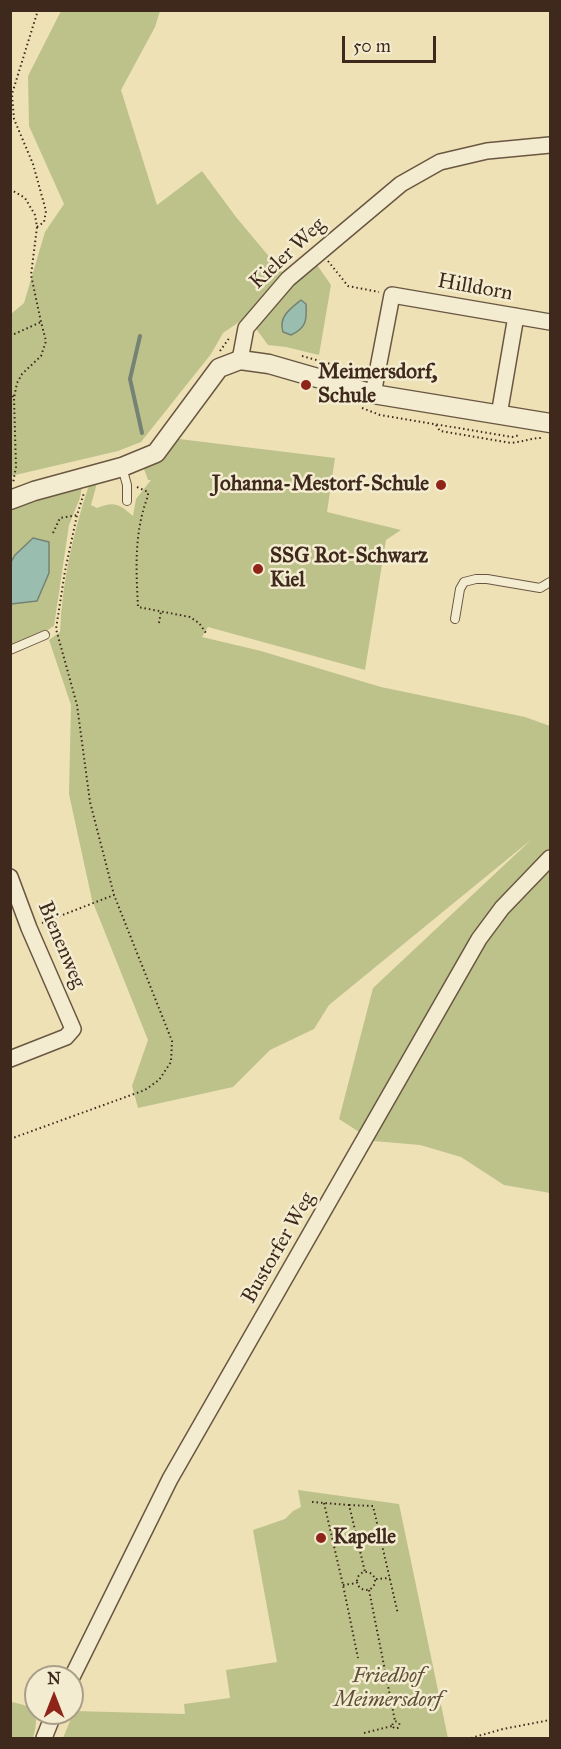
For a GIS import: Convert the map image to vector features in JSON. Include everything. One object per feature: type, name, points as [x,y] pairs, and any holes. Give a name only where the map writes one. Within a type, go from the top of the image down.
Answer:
[{"type":"street","name":"Kieler Weg","points":[[240,360],[246,328],[288,279],[401,184],[440,162],[487,151],[550,145]]},
{"type":"street","name":"Hilldorn","points":[[392,295],[550,322]]},
{"type":"street","points":[[373,394],[392,295]]},
{"type":"street","points":[[499,415],[516,316]]},
{"type":"street","points":[[10,500],[34,491],[122,467],[156,453],[219,368],[240,360],[269,364],[373,394],[499,415],[547,428]]},
{"type":"street","name":"Bustorfer Weg","points":[[78,1665],[170,1479],[479,939],[502,908],[550,858]]},
{"type":"street","name":"Bienenweg","points":[[10,877],[29,928],[73,1029],[66,1037],[10,1059]]},
{"type":"lane","points":[[122,467],[127,484],[127,501]]},
{"type":"lane","points":[[455,619],[460,589],[464,582],[487,579],[540,588],[550,582]]},
{"type":"lane","points":[[10,650],[45,635]]},
{"type":"path","points":[[37,227],[44,222],[46,211],[33,164],[14,119],[12,94],[38,10]]},
{"type":"path","points":[[10,189],[25,198],[35,215],[37,227],[32,275],[46,341],[41,356],[22,374],[17,383],[14,398],[16,467],[13,483],[10,484]]},
{"type":"path","points":[[321,252],[348,286],[392,295]]},
{"type":"path","points":[[10,336],[41,322]]},
{"type":"path","points":[[10,392],[14,398]]},
{"type":"path","points":[[436,425],[440,431],[511,443],[542,438],[547,428]]},
{"type":"path","points":[[10,1138],[145,1090],[159,1080],[171,1062],[171,1041],[114,895],[90,802],[77,705],[56,629],[77,515],[89,477]]},
{"type":"path","points":[[143,489],[148,492],[148,496],[141,514],[136,559],[138,607],[190,616],[206,633]]},
{"type":"path","points":[[52,533],[60,518],[77,515]]},
{"type":"path","points":[[159,623],[161,611]]},
{"type":"path","points":[[29,928],[114,895]]},
{"type":"path","points":[[312,1502],[374,1506],[398,1614]]},
{"type":"path","points":[[324,1503],[358,1658]]},
{"type":"path","points":[[349,1505],[365,1572]]},
{"type":"path","points":[[365,1572],[374,1575],[376,1579],[376,1584],[369,1590],[364,1591],[357,1583],[357,1578],[365,1572]]},
{"type":"path","points":[[376,1579],[390,1578]]},
{"type":"path","points":[[343,1585],[357,1583]]},
{"type":"path","points":[[364,1733],[392,1726],[396,1729],[399,1727],[398,1722],[395,1721],[369,1590]]},
{"type":"path","points":[[471,1738],[550,1720]]},
{"type":"path","points":[[392,1726],[395,1721]]},
{"type":"green space","points":[[61,11],[160,11],[155,27],[121,90],[157,205],[202,171],[236,217],[282,272],[245,318],[223,333],[211,354],[141,442],[118,451],[11,476],[11,314],[24,303],[45,232],[64,204],[29,126],[28,76]]},
{"type":"green space","points":[[315,262],[331,285],[319,355],[268,345],[254,326]]},
{"type":"green space","points":[[179,439],[335,458],[327,512],[401,530],[386,540],[365,670],[208,627],[202,637],[261,651],[381,687],[525,717],[550,726],[550,1193],[504,1185],[461,1157],[420,1145],[373,1141],[339,1119],[373,988],[532,839],[329,1005],[314,1029],[270,1050],[233,1087],[138,1108],[132,1086],[148,1040],[92,900],[69,794],[71,705],[49,640],[60,632],[69,558],[89,485],[97,483],[91,505],[97,508],[113,504],[133,516],[136,499],[151,480],[148,480],[144,469]]},
{"type":"green space","points":[[82,486],[80,498],[69,525],[54,626],[11,646],[10,505]]},
{"type":"green space","name":"Friedhof Meimersdorf","points":[[298,1490],[399,1504],[448,1738],[63,1738],[68,1725],[84,1725],[84,1711],[185,1714],[184,1704],[230,1698],[226,1670],[277,1662],[253,1530],[285,1519],[301,1507]]},
{"type":"green space","points":[[11,1702],[24,1705],[24,1725],[36,1725],[33,1738],[11,1738]]},
{"type":"shaded area","points":[[301,300],[306,304],[303,327],[291,335],[283,332],[284,318],[289,310]]},
{"type":"shaded area","points":[[33,538],[49,542],[49,573],[37,601],[11,604],[11,562]]},
{"type":"waterway","points":[[140,336],[130,379],[142,433]]},
{"type":"place","name":"Meimersdorf, Schule","points":[[306,385]]},
{"type":"place","name":"Johanna-Mestorf-Schule","points":[[441,485]]},
{"type":"place","name":"SSG Rot-Schwarz Kiel","points":[[258,569]]},
{"type":"place","name":"Kapelle","points":[[321,1538]]}]
